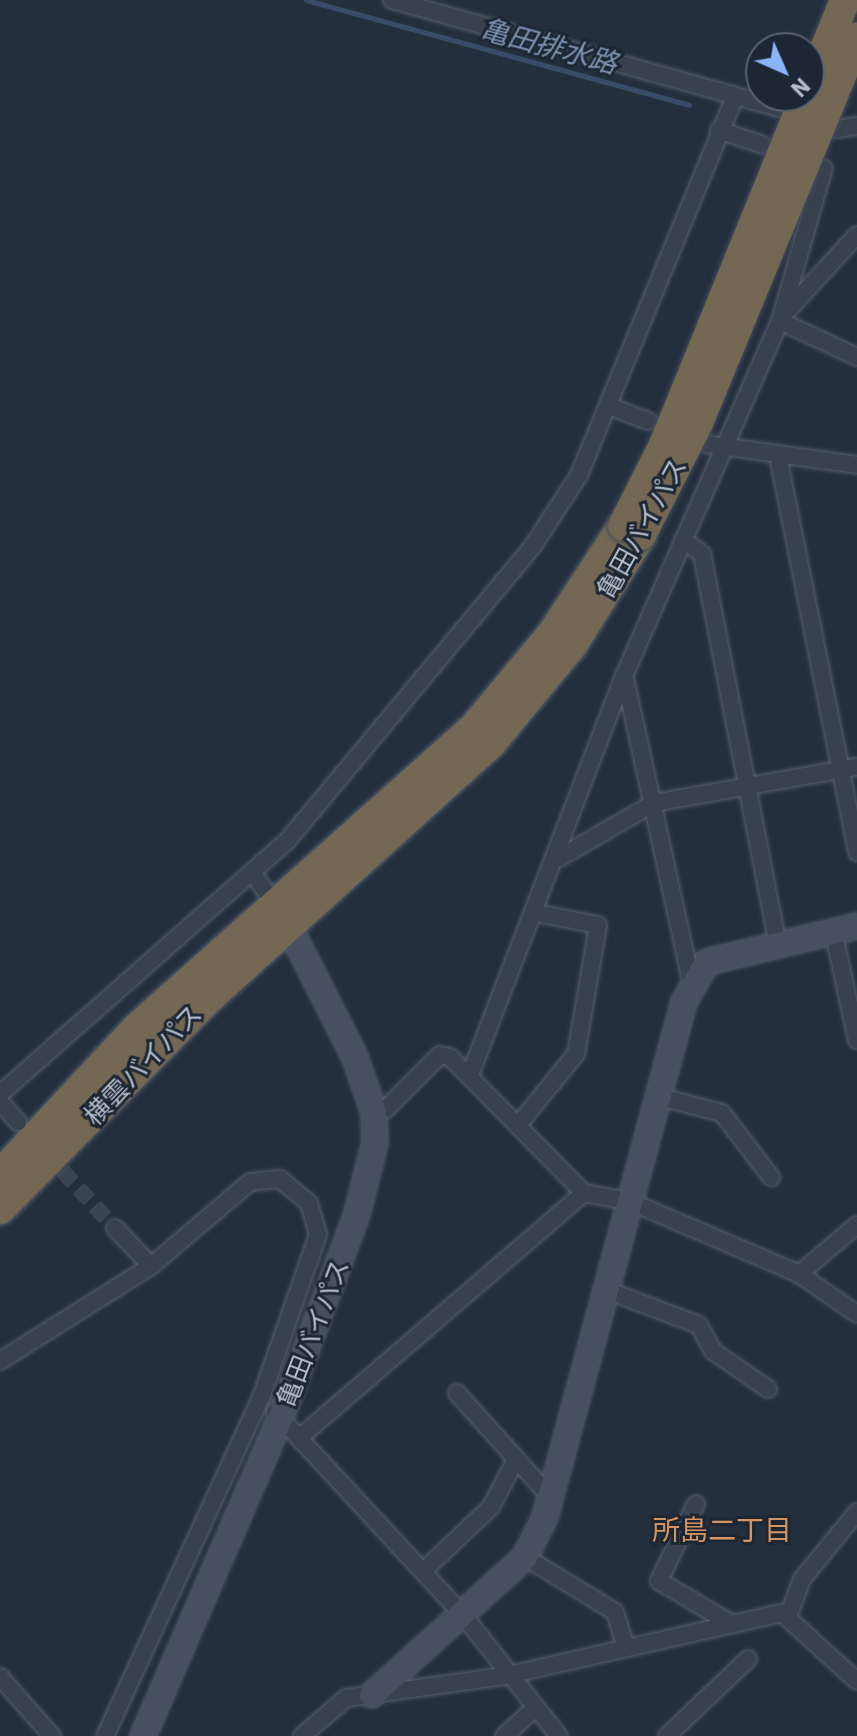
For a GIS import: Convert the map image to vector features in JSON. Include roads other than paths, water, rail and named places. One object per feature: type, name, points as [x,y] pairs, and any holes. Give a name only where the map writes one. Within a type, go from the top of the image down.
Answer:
[{"type":"highway","points":[[825,49],[845,0]]},
{"type":"highway","name":"亀田バイパス","points":[[282,914],[500,733],[572,645],[632,530],[698,423],[857,37]]},
{"type":"highway","name":"亀田バイパス","points":[[632,530],[789,112]]},
{"type":"highway","name":"横雲バイパス","points":[[0,1175],[137,1028],[282,914]]},
{"type":"highway","name":"横雲バイパス","points":[[0,1209],[282,914]]},
{"type":"street","points":[[392,0],[745,97]]},
{"type":"street","points":[[0,1094],[252,872],[408,704],[533,546],[579,475],[735,96]]},
{"type":"street","points":[[837,129],[857,126]]},
{"type":"street","points":[[719,130],[763,145]]},
{"type":"street","points":[[470,1075],[559,858],[624,676],[683,540],[712,445],[780,321],[824,168]]},
{"type":"street","points":[[780,321],[857,235]]},
{"type":"street","points":[[780,321],[857,357]]},
{"type":"street","points":[[609,406],[648,421]]},
{"type":"street","points":[[712,445],[857,465]]},
{"type":"street","points":[[778,456],[857,852]]},
{"type":"street","points":[[683,540],[702,554],[777,941]]},
{"type":"street","points":[[624,676],[692,986]]},
{"type":"street","points":[[559,858],[654,803],[857,767]]},
{"type":"street","points":[[252,872],[282,914]]},
{"type":"street","points":[[518,1125],[576,1054],[598,925],[536,913]]},
{"type":"street","name":"亀田バイパス","points":[[143,1736],[280,1419],[357,1214],[375,1143],[374,1112],[354,1055],[282,914]]},
{"type":"street","points":[[372,1695],[525,1557],[552,1499],[609,1291],[657,1096],[692,986],[707,962],[777,941],[845,928],[857,1040]]},
{"type":"street","points":[[374,1112],[386,1109],[440,1055],[470,1075],[584,1193],[629,1201],[799,1274],[857,1314]]},
{"type":"street","points":[[657,1096],[722,1113],[771,1177]]},
{"type":"street","points":[[0,1102],[18,1122]]},
{"type":"street","points":[[0,1361],[151,1266],[250,1182],[280,1179],[309,1203],[318,1235],[262,1395],[105,1736]]},
{"type":"street","points":[[299,1438],[584,1193]]},
{"type":"street","points":[[799,1274],[857,1225]]},
{"type":"street","points":[[115,1228],[151,1266]]},
{"type":"street","points":[[609,1291],[699,1325],[713,1351],[768,1389]]},
{"type":"street","points":[[457,1393],[552,1499]]},
{"type":"street","points":[[262,1395],[280,1419],[463,1615],[504,1676],[559,1736]]},
{"type":"street","points":[[423,1571],[491,1507],[516,1459]]},
{"type":"street","points":[[696,1504],[659,1581],[730,1623]]},
{"type":"street","points":[[788,1617],[802,1579],[857,1512]]},
{"type":"street","points":[[525,1557],[615,1612],[626,1648]]},
{"type":"street","points":[[302,1736],[346,1698],[504,1676],[730,1623],[788,1617],[857,1681]]},
{"type":"street","points":[[667,1736],[748,1659]]},
{"type":"street","points":[[0,1677],[52,1736]]},
{"type":"street","points":[[504,1736],[534,1709]]},
{"type":"waterway","name":"亀田排水路","points":[[306,0],[689,105]]},
{"type":"tunnel","points":[[46,1153],[115,1228]]},
{"type":"railway","points":[[845,0],[857,14]]},
{"type":"district","name":"所島二丁目","points":[[722,1530]]}]
